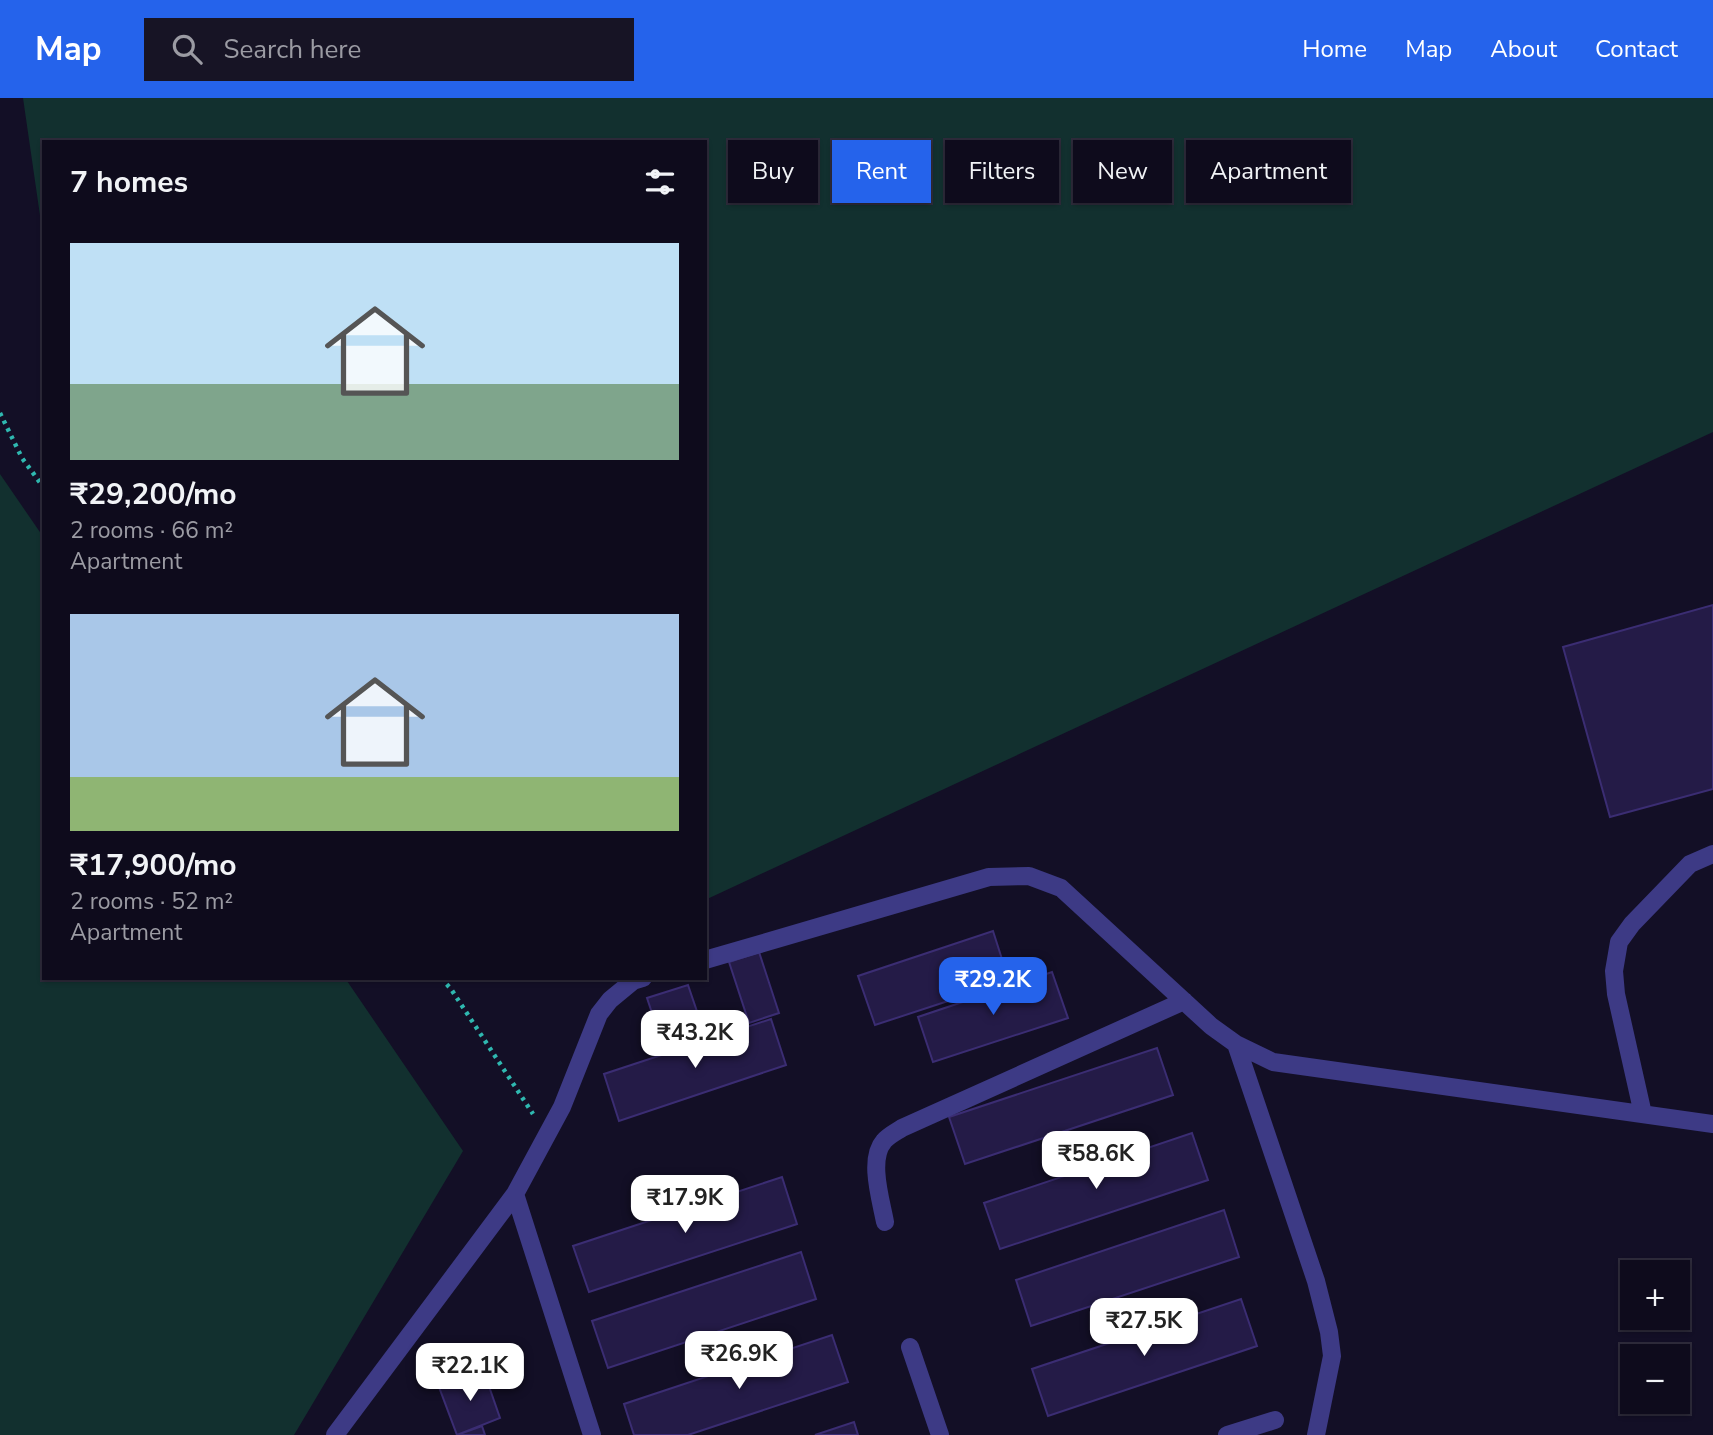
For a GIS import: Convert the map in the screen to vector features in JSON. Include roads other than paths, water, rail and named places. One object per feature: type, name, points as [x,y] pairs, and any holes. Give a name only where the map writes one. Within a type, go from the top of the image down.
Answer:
[{"type":"lane","points":[[1643,1114],[1616,994],[1614,971],[1619,942],[1632,924],[1690,864],[1713,854]]},
{"type":"lane","points":[[707,959],[989,877],[1029,876],[1061,888],[1211,1026],[1236,1044],[1273,1062],[1713,1124]]},
{"type":"lane","points":[[335,1435],[515,1194],[562,1107],[598,1014],[610,1000],[636,980]]},
{"type":"lane","points":[[885,1222],[876,1170],[877,1154],[884,1141],[902,1128],[1184,1001]]},
{"type":"lane","points":[[1236,1044],[1316,1281],[1329,1332],[1332,1356],[1316,1435]]},
{"type":"lane","points":[[515,1194],[592,1435]]},
{"type":"lane","points":[[910,1348],[940,1435]]},
{"type":"lane","points":[[1227,1435],[1275,1420]]}]
